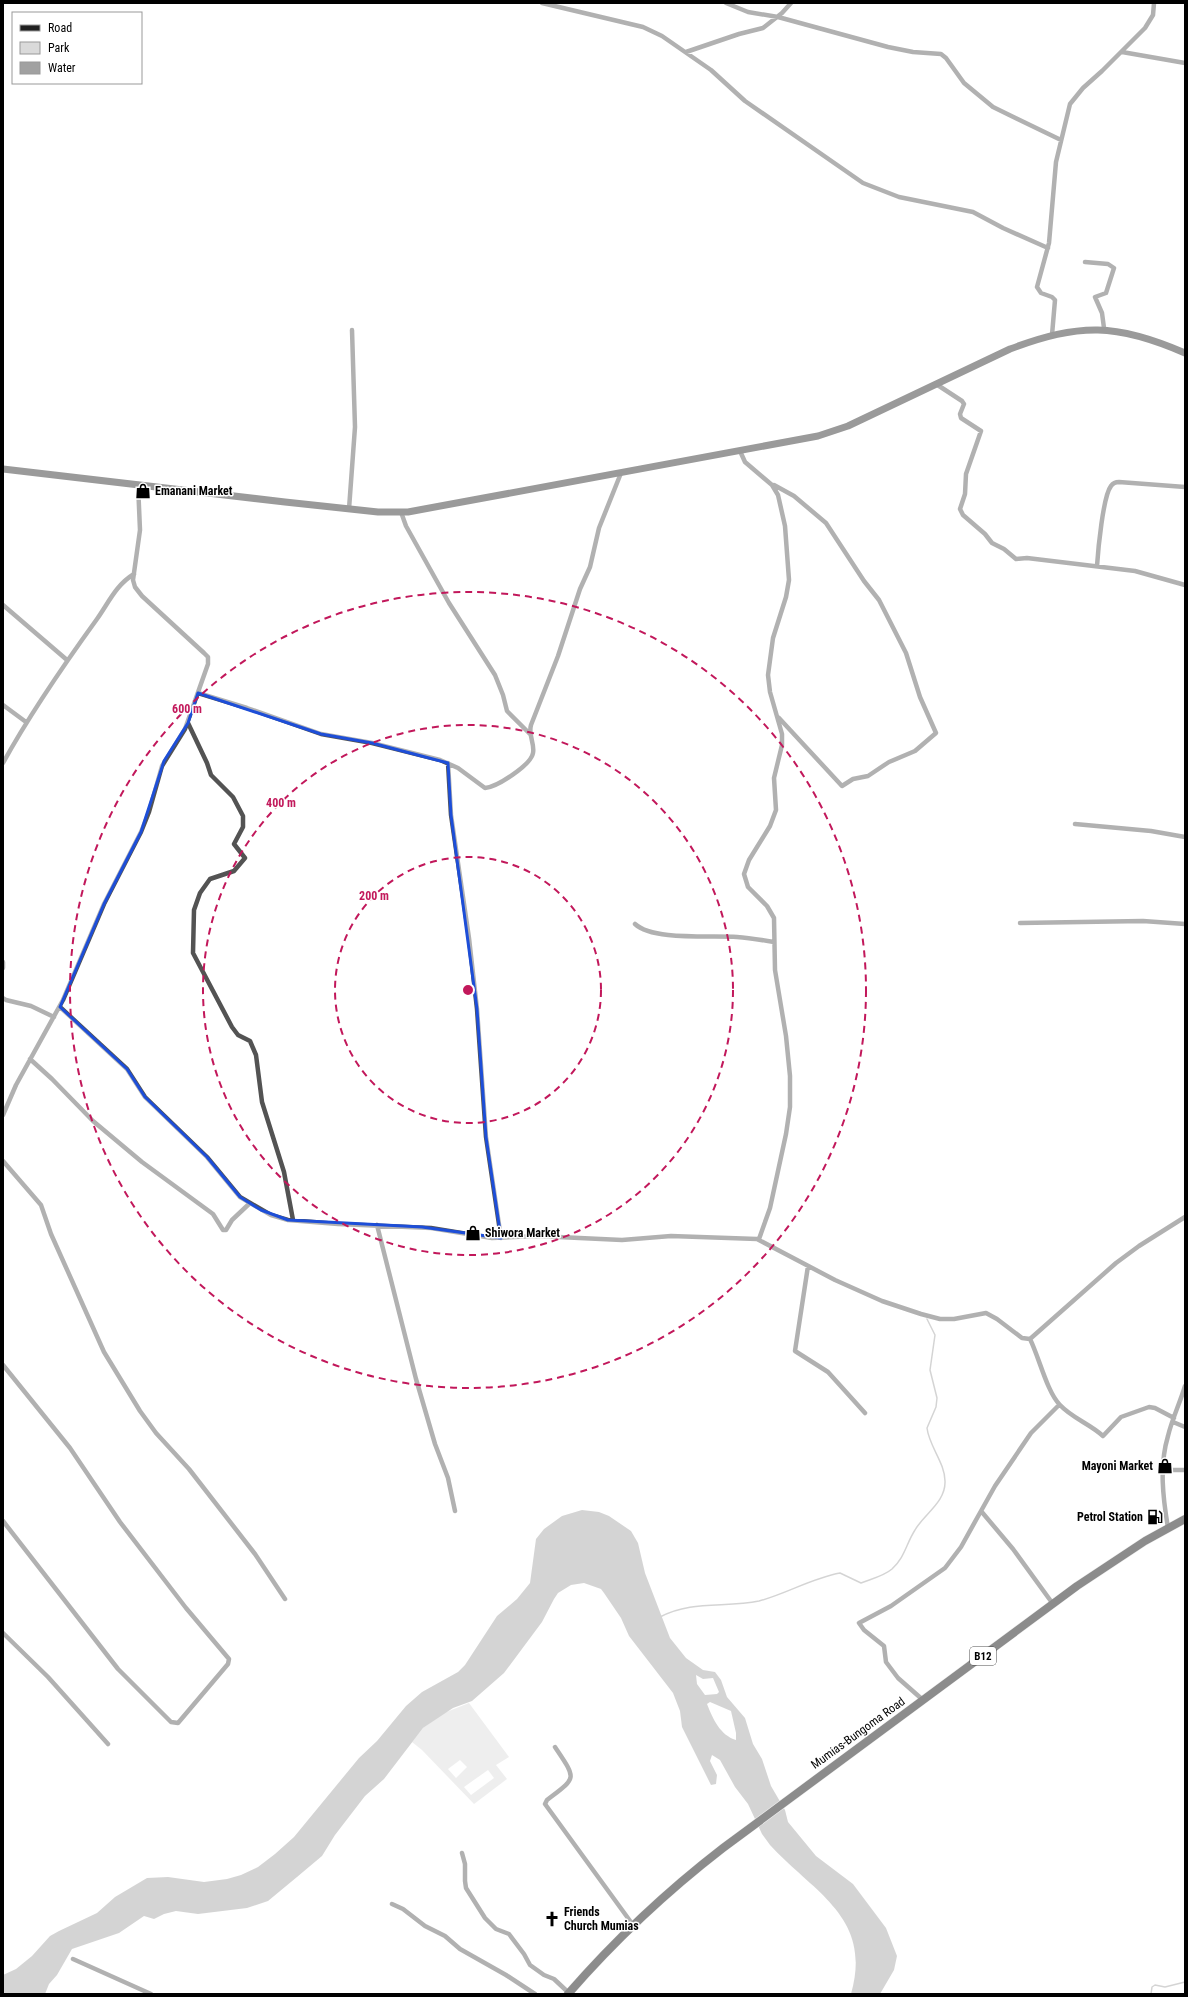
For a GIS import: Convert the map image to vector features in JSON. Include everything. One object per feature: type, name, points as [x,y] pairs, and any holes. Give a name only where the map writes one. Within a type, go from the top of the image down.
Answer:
[{"type":"highway","name":"Mumias-Bungoma Road","points":[[569,1993],[633,1925],[673,1887],[749,1828],[1053,1604],[1122,1556],[1185,1518]]},
{"type":"street","points":[[542,3],[643,27],[662,36],[715,73],[744,100],[863,183],[900,197],[973,212],[1003,228],[1048,248]]},
{"type":"street","points":[[726,3],[748,12],[778,17],[799,24],[894,48],[914,52],[941,54],[946,58],[964,83],[993,107],[1061,140]]},
{"type":"street","points":[[686,52],[738,34],[758,30],[778,17],[792,3]]},
{"type":"street","points":[[1052,335],[1055,300],[1052,297],[1041,293],[1037,287],[1048,248],[1056,162],[1072,100],[1150,23],[1153,15],[1154,3]]},
{"type":"street","points":[[1122,52],[1185,64]]},
{"type":"street","points":[[1085,262],[1108,264],[1114,268],[1106,293],[1095,297],[1102,313],[1104,328]]},
{"type":"street","points":[[349,509],[355,427],[352,330]]},
{"type":"street","points":[[3,469],[349,509],[400,512],[433,509],[833,432],[1010,349],[1052,335],[1073,330],[1126,332],[1158,342],[1185,353]]},
{"type":"street","points":[[936,383],[962,401],[963,406],[960,418],[981,432],[966,474],[965,494],[960,508],[963,515],[985,534],[992,543],[1004,549],[1016,559],[1027,558],[1141,572],[1185,585]]},
{"type":"street","points":[[740,451],[745,462],[772,485],[794,496],[828,526],[861,576],[879,600],[906,653],[920,697],[936,733],[915,751],[889,762],[868,776],[853,779],[842,786],[778,717]]},
{"type":"street","points":[[198,693],[247,708],[321,734],[372,743],[448,763],[466,773],[484,787],[489,788],[507,778],[529,762],[534,751],[530,734],[531,725],[558,656],[567,623],[590,567],[599,528],[621,472]]},
{"type":"street","points":[[1097,566],[1102,523],[1109,490],[1113,484],[1119,482],[1185,487]]},
{"type":"street","points":[[3,1116],[30,1059],[60,1007],[104,904],[141,832],[164,761],[188,723],[205,673],[208,657],[137,590],[134,583],[140,530],[138,484]]},
{"type":"street","points":[[759,1239],[770,1208],[790,1107],[789,1060],[775,970],[772,915],[748,887],[744,874],[749,860],[775,815],[776,802],[774,774],[782,738],[778,717],[770,692],[768,675],[773,638],[788,590],[789,576],[783,511],[778,495],[772,485]]},
{"type":"street","points":[[400,512],[406,526],[449,603],[495,675],[507,711],[530,734]]},
{"type":"street","points":[[3,763],[26,722],[117,587],[134,574]]},
{"type":"street","points":[[3,605],[67,660]]},
{"type":"street","points":[[3,705],[26,722]]},
{"type":"street","points":[[188,723],[211,775],[232,795],[241,810],[244,823],[234,844],[245,858],[234,872],[212,878],[200,894],[194,910],[193,951],[210,989],[232,1027],[239,1036],[249,1040],[254,1048],[258,1064],[262,1102],[284,1172],[293,1220]]},
{"type":"street","points":[[448,763],[451,815],[470,938],[477,1009],[486,1137],[501,1238]]},
{"type":"street","points":[[1075,824],[1145,830],[1185,837]]},
{"type":"street","points":[[1020,923],[1143,922],[1185,924]]},
{"type":"street","points":[[635,924],[643,931],[663,934],[738,937],[774,942]]},
{"type":"street","points":[[3,962],[3,968]]},
{"type":"street","points":[[3,998],[31,1006],[54,1017]]},
{"type":"street","points":[[60,1007],[127,1069],[149,1102],[199,1148],[235,1192],[249,1204],[271,1215],[293,1220],[431,1228],[486,1238],[537,1236],[622,1240],[671,1236],[723,1236],[759,1239],[808,1266],[865,1294],[931,1317],[954,1319],[980,1313],[989,1314],[1022,1338],[1030,1339],[1116,1263],[1139,1246],[1185,1217]]},
{"type":"street","points":[[30,1059],[59,1085],[93,1121],[142,1162],[213,1214],[223,1230],[226,1230],[232,1220],[249,1204]]},
{"type":"street","points":[[3,1161],[41,1205],[99,1342],[110,1364],[136,1405],[156,1433],[189,1469],[247,1543],[285,1599]]},
{"type":"street","points":[[377,1225],[416,1379],[435,1444],[448,1478],[455,1511]]},
{"type":"street","points":[[808,1266],[795,1351],[828,1372],[865,1414]]},
{"type":"street","points":[[1030,1339],[1053,1396],[1069,1413],[1088,1424],[1103,1436],[1124,1416],[1149,1407],[1156,1408],[1185,1427]]},
{"type":"street","points":[[3,1365],[70,1448],[120,1522],[186,1608],[229,1659],[228,1664],[178,1723],[171,1722],[118,1669],[3,1521]]},
{"type":"street","points":[[1168,1528],[1163,1470],[1166,1443],[1185,1386]]},
{"type":"street","points":[[923,1700],[898,1678],[885,1659],[886,1650],[884,1646],[864,1630],[859,1623],[891,1606],[945,1568],[961,1546],[995,1486],[1031,1433],[1060,1405]]},
{"type":"street","points":[[1163,1470],[1185,1470]]},
{"type":"street","points":[[981,1512],[1013,1549],[1053,1604]]},
{"type":"street","points":[[3,1633],[48,1677],[108,1744]]},
{"type":"street","points":[[555,1747],[567,1765],[571,1777],[570,1783],[547,1800],[545,1804],[633,1925]]},
{"type":"street","points":[[462,1853],[465,1864],[464,1881],[466,1888],[485,1918],[496,1929],[508,1934],[524,1954],[530,1965],[544,1975],[554,1979],[569,1993]]},
{"type":"street","points":[[392,1904],[403,1909],[425,1926],[445,1936],[460,1949],[506,1974],[535,1994]]},
{"type":"street","points":[[73,1959],[151,1994]]},
{"type":"highlighted area","points":[[198,693],[321,734],[372,743],[448,763],[451,815],[477,1009],[486,1137],[501,1238],[422,1227],[288,1220],[261,1210],[240,1197],[207,1157],[145,1097],[127,1069],[60,1007],[104,904],[141,832],[164,761],[188,723]]},
{"type":"green space","points":[[469,1703],[509,1757],[496,1765],[507,1779],[474,1804],[422,1750],[412,1742],[423,1728],[444,1713]],"holes":[[[460,1760],[467,1767],[456,1778],[448,1769]],[[488,1770],[494,1778],[471,1795],[464,1787]]]},
{"type":"water","points":[[582,1510],[599,1512],[609,1516],[631,1531],[638,1543],[645,1573],[670,1638],[686,1658],[703,1670],[715,1672],[721,1680],[727,1697],[745,1718],[753,1744],[762,1759],[771,1786],[785,1810],[788,1822],[816,1856],[853,1884],[886,1928],[897,1956],[894,1970],[880,1994],[851,1994],[856,1967],[854,1945],[847,1926],[821,1893],[770,1845],[762,1834],[748,1804],[735,1787],[720,1760],[712,1755],[710,1761],[717,1775],[716,1784],[711,1785],[682,1727],[680,1711],[673,1693],[629,1636],[621,1618],[601,1589],[584,1583],[571,1585],[558,1593],[542,1622],[504,1673],[472,1701],[453,1708],[423,1728],[384,1779],[365,1796],[335,1835],[322,1856],[268,1901],[247,1908],[198,1914],[176,1911],[164,1914],[154,1919],[144,1916],[119,1933],[72,1949],[57,1975],[49,1984],[45,1994],[3,1994],[3,1975],[16,1969],[32,1956],[50,1936],[97,1913],[115,1897],[147,1878],[168,1877],[204,1882],[227,1879],[241,1875],[258,1867],[275,1854],[294,1837],[359,1758],[377,1741],[406,1706],[422,1692],[458,1672],[465,1665],[497,1616],[517,1599],[530,1583],[536,1539],[544,1529],[562,1516]],"holes":[[[696,1675],[703,1679],[713,1678],[719,1692],[717,1694],[705,1695],[697,1684]],[[710,1702],[731,1711],[736,1740],[730,1738],[718,1726],[707,1704]]]},
{"type":"waterway","points":[[660,1617],[684,1608],[696,1606],[759,1601],[819,1578],[840,1573],[861,1583],[885,1574],[892,1569],[903,1555],[909,1540],[919,1524],[938,1502],[942,1495],[945,1481],[942,1468],[928,1435],[927,1428],[936,1407],[937,1398],[930,1370],[935,1335],[927,1319]]},
{"type":"waterway","points":[[1151,1994],[1152,1987],[1155,1985],[1165,1987],[1185,1982]]},
{"type":"place","name":"Emanani Market","points":[[143,491]]},
{"type":"place","name":"Shiwora Market","points":[[473,1233]]},
{"type":"place","name":"Mayoni Market","points":[[1165,1466]]},
{"type":"place","name":"Petrol Station","points":[[1155,1517]]},
{"type":"place","name":"Friends Church Mumias","points":[[552,1919]]}]
